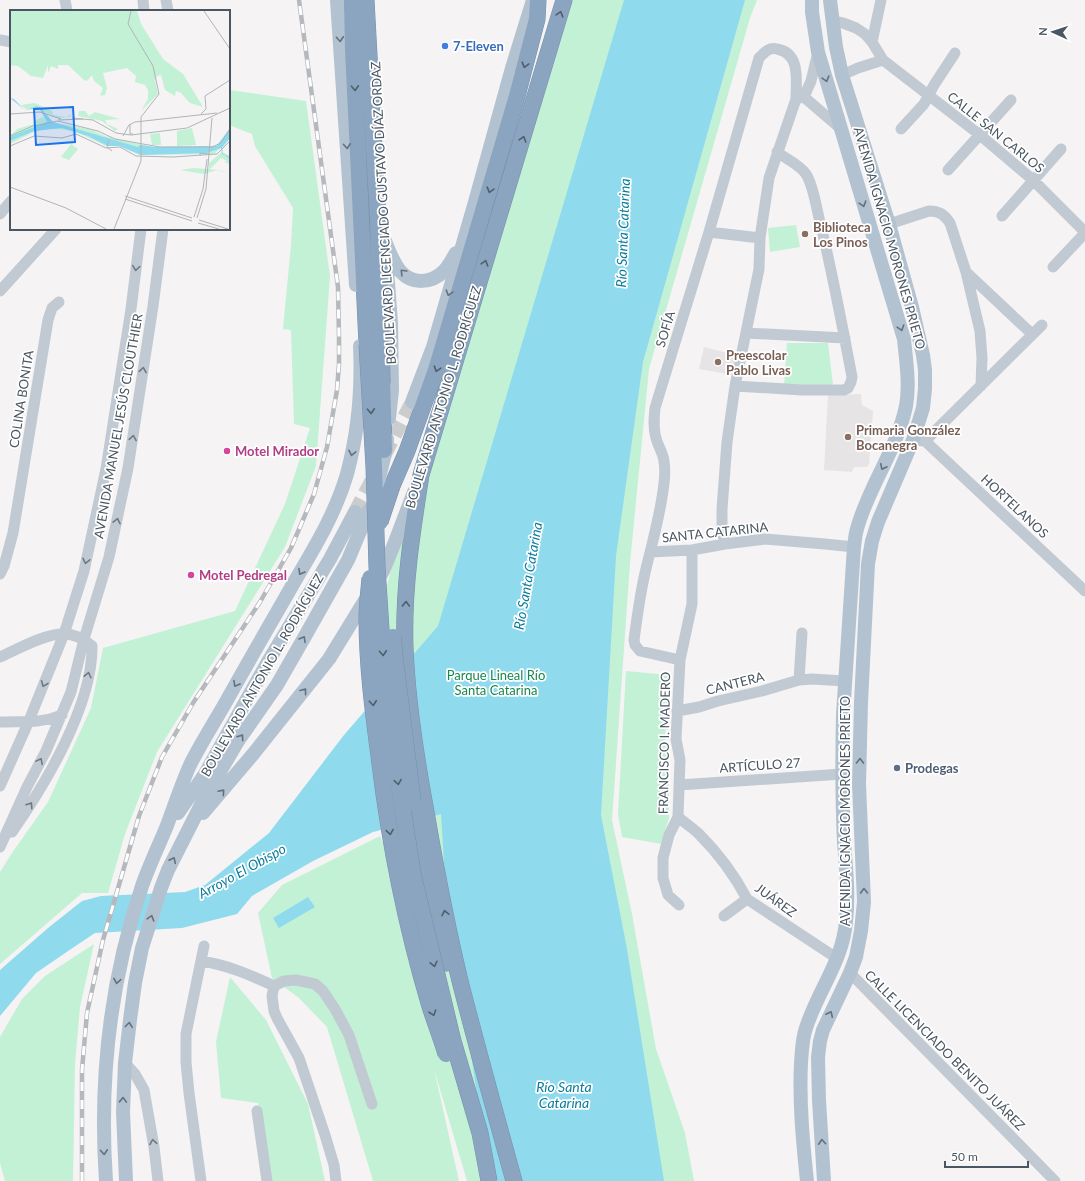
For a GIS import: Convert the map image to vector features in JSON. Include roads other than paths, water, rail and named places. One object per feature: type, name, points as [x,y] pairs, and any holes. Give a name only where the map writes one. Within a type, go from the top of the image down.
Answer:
[{"type":"highway","points":[[352,0],[353,50],[380,613],[393,747],[413,875],[453,1041],[480,1133],[489,1181]]},
{"type":"highway","points":[[366,0],[378,221],[383,436],[390,601],[395,660],[409,774],[420,846],[434,918],[513,1181]]},
{"type":"highway","points":[[489,1181],[429,1003],[394,861],[374,720],[367,617],[370,572],[377,531],[392,486],[407,451],[441,355],[517,96],[537,19],[538,0]]},
{"type":"highway","name":"BOULEVARD ANTONIO L. RODRÍGUEZ","points":[[421,474],[564,0]]},
{"type":"highway","points":[[421,474],[413,525],[406,603],[405,647],[409,705],[417,764],[437,873],[461,985],[513,1181]]},
{"type":"main road","points":[[106,1181],[104,1098],[111,1016],[125,943],[142,885],[191,764],[252,654],[326,527],[347,475],[352,454],[359,406],[360,359],[337,0]]},
{"type":"main road","name":"BOULEVARD LICENCIADO GUSTAVO DÍAZ ORDAZ","points":[[126,1181],[123,1112],[125,1063],[135,982],[142,948],[161,888],[168,870],[204,799],[238,741],[277,685],[348,560],[362,511],[378,481],[386,449],[392,390],[391,323],[384,239],[382,165],[371,0]]},
{"type":"main road","name":"BOULEVARD ANTONIO L. RODRÍGUEZ","points":[[412,402],[433,347],[512,68],[533,0]]},
{"type":"main road","name":"AVENIDA IGNACIO MORONES PRIETO","points":[[807,1181],[801,1101],[802,1044],[811,1015],[838,959],[844,942],[846,920],[842,774],[843,715],[854,548],[857,529],[863,512],[898,433],[906,406],[908,371],[904,339],[818,52],[812,12],[812,0]]},
{"type":"main road","name":"AVENIDA IGNACIO MORONES PRIETO","points":[[824,1181],[818,1100],[818,1057],[820,1041],[823,1030],[856,957],[861,931],[864,902],[859,784],[861,702],[868,564],[878,522],[919,440],[926,370],[924,355],[912,307],[889,224],[842,75],[836,47],[830,0]]},
{"type":"main road","points":[[384,239],[399,269],[405,276],[419,281],[434,278],[443,272],[456,253],[465,225],[475,202]]},
{"type":"main road","name":"BOULEVARD ANTONIO L. RODRÍGUEZ","points":[[188,832],[264,741],[329,659],[383,571],[421,474]]},
{"type":"main road","name":"BOULEVARD ANTONIO L. RODRÍGUEZ","points":[[163,834],[205,774],[268,660],[330,559],[362,511]]},
{"type":"street","points":[[65,0],[67,10]]},
{"type":"street","points":[[143,0],[144,10]]},
{"type":"street","points":[[166,0],[168,10]]},
{"type":"street","points":[[872,42],[881,0]]},
{"type":"street","name":"CALLE SAN CARLOS","points":[[832,21],[841,22],[856,28],[865,34],[872,42],[883,60],[980,135],[1033,180],[1085,232]]},
{"type":"street","points":[[0,40],[10,42]]},
{"type":"street","name":"SOFÍA","points":[[680,660],[640,651],[635,645],[634,640],[644,574],[659,517],[665,471],[664,460],[656,438],[654,426],[655,408],[709,232],[759,58],[765,51],[773,48],[783,50],[794,60],[800,98]]},
{"type":"street","points":[[725,544],[722,530],[722,508],[726,442],[735,386],[759,269],[760,238],[769,178],[777,152],[800,98],[811,80],[818,52]]},
{"type":"street","points":[[901,129],[924,104],[928,95],[955,53]]},
{"type":"street","points":[[842,75],[883,60]]},
{"type":"street","points":[[800,98],[840,128]]},
{"type":"street","points":[[948,170],[1011,100]]},
{"type":"street","points":[[1002,216],[1061,149]]},
{"type":"street","points":[[735,386],[802,390],[844,390],[850,386],[852,377],[825,243],[810,184],[806,175],[801,169],[777,152]]},
{"type":"street","points":[[0,214],[10,202]]},
{"type":"street","points":[[889,224],[929,211],[940,212],[946,216],[950,223],[966,272],[980,332],[982,358],[981,386]]},
{"type":"street","points":[[0,291],[55,230]]},
{"type":"street","name":"AVENIDA MANUEL JESÚS CLOUTHIER","points":[[0,786],[28,723],[64,634],[84,570],[106,469],[131,309],[141,230]]},
{"type":"street","name":"AVENIDA MANUEL JESÚS CLOUTHIER","points":[[0,848],[27,787],[46,751],[71,692],[84,639],[109,557],[128,468],[153,306],[163,230]]},
{"type":"street","points":[[709,232],[760,238]]},
{"type":"street","points":[[1053,267],[1085,232]]},
{"type":"street","points":[[966,272],[1032,334]]},
{"type":"street","name":"COLINA BONITA","points":[[0,574],[4,566],[13,533],[48,320],[52,308],[59,302]]},
{"type":"street","points":[[919,440],[981,386],[1042,325]]},
{"type":"street","points":[[746,332],[845,338]]},
{"type":"street","name":"HORTELANOS","points":[[919,440],[1085,591]]},
{"type":"street","name":"SANTA CATARINA","points":[[650,552],[692,550],[725,544],[771,539],[854,548]]},
{"type":"street","name":"FRANCISCO I. MADERO","points":[[679,905],[668,895],[663,878],[663,858],[669,836],[678,817],[680,760],[676,739],[677,711],[680,660],[692,604],[692,550]]},
{"type":"street","points":[[0,657],[38,640],[54,635],[64,634],[84,639],[92,646],[91,666],[84,696],[70,732],[41,788],[0,848]]},
{"type":"street","points":[[800,680],[802,634]]},
{"type":"street","name":"CANTERA","points":[[677,711],[762,692],[800,680],[812,679],[845,681]]},
{"type":"street","points":[[0,722],[28,723],[50,720],[62,714]]},
{"type":"street","name":"ARTÍCULO 27","points":[[679,785],[842,774]]},
{"type":"street","name":"JUÁREZ","points":[[678,817],[711,846],[747,899],[838,959]]},
{"type":"street","points":[[724,916],[747,899]]},
{"type":"street","points":[[201,1181],[189,1093],[186,1062],[186,1034],[204,946]]},
{"type":"street","points":[[201,961],[216,963],[235,969],[274,986]]},
{"type":"street","name":"CALLE LICENCIADO BENITO JUÁREZ","points":[[850,973],[1055,1181]]},
{"type":"street","points":[[274,986],[284,981],[296,980],[315,984],[323,991],[349,1035],[372,1104]]},
{"type":"street","points":[[274,986],[272,996],[274,1011],[299,1058],[325,1135],[334,1166],[336,1181]]},
{"type":"street","points":[[125,1063],[144,1090],[152,1132],[158,1181]]},
{"type":"street","points":[[257,1111],[267,1181]]},
{"type":"water","name":"Río Santa Catarina","points":[[624,0],[745,0],[643,362],[616,556],[601,815],[627,949],[664,1181],[491,1181],[489,1176],[445,879],[441,814],[373,832],[313,861],[252,896],[237,914],[182,928],[95,933],[36,973],[0,1016],[0,970],[48,928],[82,901],[101,896],[185,892],[205,885],[269,833],[344,735],[438,626]]},
{"type":"water","points":[[308,897],[315,907],[279,928],[273,918]]},
{"type":"tunnel","points":[[385,454],[412,402]]},
{"type":"tunnel","points":[[355,512],[375,474]]},
{"type":"railway","points":[[82,1181],[82,1070],[87,1013],[103,940],[139,816],[162,757],[193,703],[260,602],[291,548],[314,494],[327,447],[337,390],[339,364],[338,287],[299,0]]},
{"type":"place","name":"7-Eleven","points":[[445,46]]},
{"type":"place","name":"Biblioteca Los Pinos","points":[[805,234]]},
{"type":"place","name":"Preescolar Pablo Livas","points":[[718,362]]},
{"type":"place","name":"Primaria González Bocanegra","points":[[848,437]]},
{"type":"place","name":"Motel Mirador","points":[[227,451]]},
{"type":"place","name":"Motel Pedregal","points":[[191,575]]},
{"type":"place","name":"Prodegas","points":[[897,768]]},
{"type":"park label","name":"Parque Lineal Río Santa Catarina","points":[[496,682]]},
{"type":"water label","name":"Arroyo El Obispo","points":[[242,871]]}]
